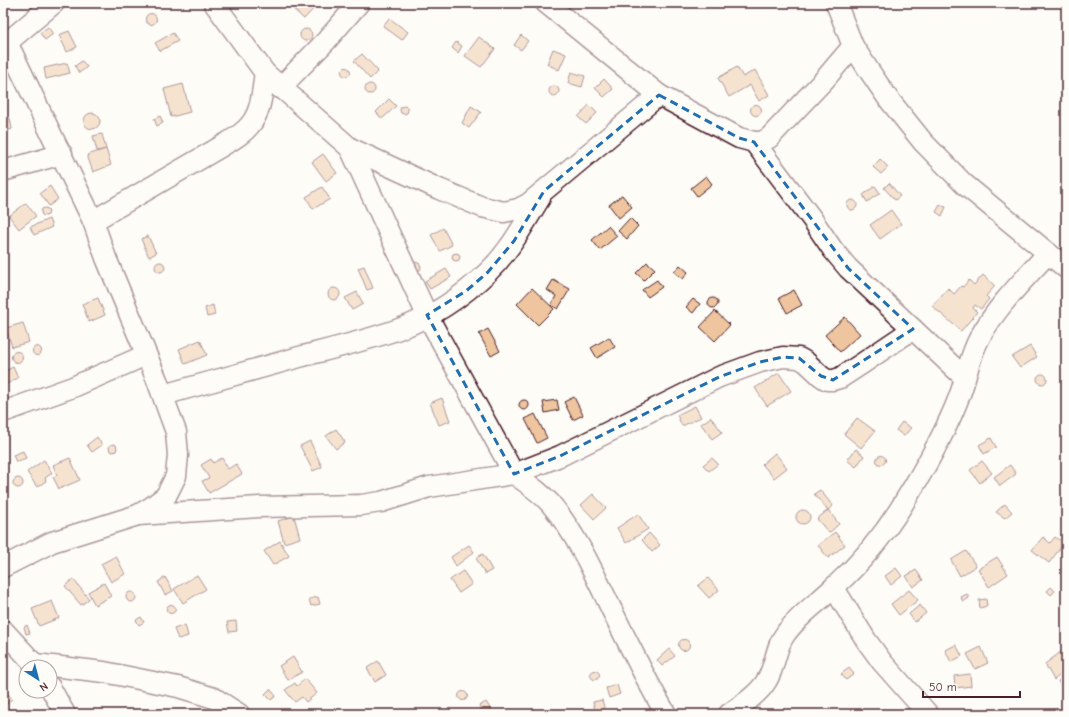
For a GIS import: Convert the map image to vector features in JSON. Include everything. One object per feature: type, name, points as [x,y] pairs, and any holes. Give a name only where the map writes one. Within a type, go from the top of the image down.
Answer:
[{"type":"street","points":[[54,3],[5,44],[62,154],[93,221],[106,258],[163,395],[176,432],[178,455],[176,476],[166,496],[138,515]]},
{"type":"street","points":[[214,3],[265,73],[280,88],[350,148],[482,207],[504,212],[518,209],[528,204],[659,95]]},
{"type":"street","points":[[280,88],[326,41],[359,3]]},
{"type":"street","points":[[546,3],[659,95],[739,138],[754,142],[760,142],[769,138],[826,79],[853,46]]},
{"type":"street","points":[[836,3],[853,46],[887,97],[906,122],[938,159],[964,184],[1066,268]]},
{"type":"street","points":[[93,221],[239,135],[250,125],[256,116],[260,104],[265,73]]},
{"type":"street","points":[[754,142],[812,219],[833,250],[848,268],[965,378]]},
{"type":"street","points":[[350,148],[427,315],[514,474],[537,490],[550,503],[574,536],[648,682],[666,714]]},
{"type":"street","points":[[3,172],[62,154]]},
{"type":"street","points":[[163,395],[399,329],[446,305],[466,291],[488,272],[502,257],[514,241],[544,191]]},
{"type":"street","points":[[753,714],[780,643],[786,633],[795,622],[834,588],[874,546],[903,504],[947,424],[959,397],[974,350],[989,321],[1048,253]]},
{"type":"street","points":[[3,567],[52,542],[138,515],[259,507],[362,505],[381,502],[429,488],[514,474],[560,456],[719,377],[760,362],[783,357],[799,358],[827,380],[833,380],[840,378],[913,329]]},
{"type":"street","points":[[3,412],[73,387],[146,354]]},
{"type":"street","points":[[834,588],[866,640],[882,662],[928,714]]},
{"type":"street","points":[[3,630],[30,659]]},
{"type":"street","points":[[58,668],[104,672],[178,687],[214,698],[239,714]]},
{"type":"street","points":[[729,714],[757,693],[767,680]]},
{"type":"street","points":[[57,699],[65,714]]},
{"type":"highlighted area","points":[[659,95],[739,138],[754,142],[848,268],[913,329],[833,380],[821,376],[799,358],[783,357],[760,362],[719,377],[560,456],[514,474],[427,315],[466,291],[488,272],[514,241],[544,191]]},
{"type":"building","points":[[120,3],[131,3],[126,6]]},
{"type":"building","points":[[295,3],[313,3],[316,6],[304,19],[291,7]]},
{"type":"building","points":[[151,13],[155,15],[157,19],[155,23],[151,25],[147,23],[145,19],[147,15]]},
{"type":"building","points":[[389,18],[408,32],[402,40],[383,26]]},
{"type":"building","points":[[48,27],[53,34],[45,40],[40,33]]},
{"type":"building","points":[[306,29],[310,31],[312,35],[310,39],[306,41],[302,39],[300,35],[302,31]]},
{"type":"building","points":[[69,31],[77,47],[67,52],[59,35]]},
{"type":"building","points":[[173,33],[178,41],[160,51],[155,43]]},
{"type":"building","points":[[521,35],[528,41],[521,50],[514,45]]},
{"type":"building","points":[[479,37],[495,49],[481,67],[465,56]]},
{"type":"building","points":[[456,42],[462,46],[458,53],[452,48]]},
{"type":"building","points":[[553,49],[566,54],[559,70],[547,64]]},
{"type":"building","points":[[362,54],[378,71],[370,79],[354,61]]},
{"type":"building","points":[[82,61],[87,67],[79,73],[75,66]]},
{"type":"building","points":[[67,63],[70,73],[46,79],[44,68]]},
{"type":"building","points":[[737,67],[743,77],[755,70],[769,95],[759,101],[750,85],[729,97],[718,78]]},
{"type":"building","points":[[344,68],[348,68],[350,72],[348,76],[344,76],[342,74],[342,70]]},
{"type":"building","points":[[571,72],[585,76],[582,87],[568,83]]},
{"type":"building","points":[[604,79],[613,89],[604,97],[595,88]]},
{"type":"building","points":[[183,84],[190,112],[171,117],[164,89]]},
{"type":"building","points":[[368,84],[372,84],[374,85],[374,93],[368,94],[365,91],[365,87]]},
{"type":"building","points":[[554,86],[559,91],[554,96],[549,91]]},
{"type":"building","points":[[389,99],[396,106],[382,119],[376,112]]},
{"type":"building","points":[[589,105],[597,113],[586,124],[578,117]]},
{"type":"building","points":[[754,105],[758,105],[760,106],[760,114],[754,115],[751,112],[751,108]]},
{"type":"building","points":[[402,106],[406,106],[408,110],[406,114],[402,114],[400,112],[400,108]]},
{"type":"building","points":[[471,106],[481,112],[469,128],[462,123]]},
{"type":"building","points":[[92,113],[98,115],[100,121],[98,127],[92,129],[86,127],[84,121],[86,115]]},
{"type":"building","points":[[160,116],[163,123],[157,126],[154,119]]},
{"type":"building","points":[[10,118],[12,129],[3,132],[3,120]]},
{"type":"building","points":[[102,134],[106,149],[97,151],[93,136]]},
{"type":"building","points":[[106,149],[111,165],[93,172],[87,155]]},
{"type":"building","points":[[323,154],[337,173],[326,181],[312,162]]},
{"type":"building","points":[[880,159],[888,167],[881,174],[873,167]]},
{"type":"building","points":[[706,176],[712,184],[697,196],[691,188]]},
{"type":"building","points":[[889,183],[900,196],[895,200],[884,188]]},
{"type":"building","points":[[50,186],[58,199],[49,206],[40,193]]},
{"type":"building","points":[[875,186],[880,193],[867,202],[863,195]]},
{"type":"building","points":[[322,187],[330,199],[313,209],[306,197]]},
{"type":"building","points":[[622,195],[632,207],[619,218],[609,205]]},
{"type":"building","points":[[850,200],[854,200],[856,201],[856,209],[850,210],[847,207],[847,203]]},
{"type":"building","points":[[26,203],[36,216],[19,229],[9,216]]},
{"type":"building","points":[[940,205],[946,207],[942,216],[936,212]]},
{"type":"building","points":[[45,208],[48,209],[48,215],[45,216],[42,215],[41,212],[42,209]]},
{"type":"building","points":[[891,210],[901,224],[880,239],[870,225]]},
{"type":"building","points":[[630,218],[638,226],[627,239],[618,231]]},
{"type":"building","points":[[49,219],[52,227],[34,235],[30,227]]},
{"type":"building","points":[[608,226],[617,236],[600,250],[592,240]]},
{"type":"building","points":[[443,228],[452,245],[440,251],[431,235]]},
{"type":"building","points":[[148,236],[156,253],[149,257],[141,239]]},
{"type":"building","points":[[456,253],[459,254],[459,260],[456,261],[453,260],[452,257],[453,254]]},
{"type":"building","points":[[158,262],[162,262],[164,263],[164,271],[158,272],[155,269],[155,265]]},
{"type":"building","points":[[416,262],[420,264],[421,267],[420,270],[416,271],[414,263]]},
{"type":"building","points":[[647,262],[655,269],[644,280],[636,273]]},
{"type":"building","points":[[680,265],[688,272],[683,279],[674,272]]},
{"type":"building","points":[[364,266],[373,288],[367,290],[358,268]]},
{"type":"building","points":[[446,269],[451,277],[430,289],[425,281]]},
{"type":"building","points":[[983,275],[995,286],[986,296],[989,299],[981,309],[975,305],[973,308],[977,312],[961,331],[932,306],[948,288],[954,294],[969,280],[974,285]]},
{"type":"building","points":[[553,280],[570,289],[558,309],[551,305],[556,296],[547,290]]},
{"type":"building","points":[[657,280],[662,287],[648,297],[642,290]]},
{"type":"building","points":[[332,288],[336,288],[340,294],[336,300],[332,300],[328,296],[328,292]]},
{"type":"building","points":[[532,288],[554,309],[538,325],[517,304]]},
{"type":"building","points":[[794,290],[802,305],[787,313],[779,298]]},
{"type":"building","points":[[357,292],[363,304],[352,310],[345,298]]},
{"type":"building","points":[[98,298],[105,315],[89,322],[82,304]]},
{"type":"building","points":[[711,298],[715,298],[717,299],[717,307],[711,308],[708,305],[708,301]]},
{"type":"building","points":[[693,299],[700,304],[693,313],[686,307]]},
{"type":"building","points":[[213,305],[215,315],[207,317],[205,308]]},
{"type":"building","points":[[715,311],[730,325],[715,341],[700,327]]},
{"type":"building","points":[[845,317],[860,334],[840,352],[825,335]]},
{"type":"building","points":[[23,323],[29,342],[12,347],[6,328]]},
{"type":"building","points":[[488,329],[500,351],[491,356],[479,334]]},
{"type":"building","points":[[609,337],[615,347],[597,358],[591,348]]},
{"type":"building","points":[[200,340],[207,355],[185,364],[179,349]]},
{"type":"building","points":[[37,346],[42,351],[37,356],[32,351]]},
{"type":"building","points":[[1030,346],[1037,357],[1020,368],[1012,357]]},
{"type":"building","points":[[15,352],[19,352],[21,353],[21,361],[15,362],[12,359],[12,355]]},
{"type":"building","points":[[13,367],[18,378],[3,386],[3,372]]},
{"type":"building","points":[[779,373],[791,391],[767,406],[755,388]]},
{"type":"building","points":[[1042,374],[1047,379],[1042,384],[1037,379]]},
{"type":"building","points":[[574,397],[583,415],[573,420],[564,402]]},
{"type":"building","points":[[442,398],[450,421],[439,425],[430,403]]},
{"type":"building","points":[[522,400],[526,400],[528,401],[528,409],[522,410],[519,407],[519,403]]},
{"type":"building","points":[[557,400],[559,410],[545,413],[543,402]]},
{"type":"building","points":[[695,406],[701,417],[682,426],[677,415]]},
{"type":"building","points":[[535,414],[547,438],[537,443],[525,419]]},
{"type":"building","points":[[711,417],[722,432],[712,439],[701,424]]},
{"type":"building","points":[[857,418],[875,431],[861,448],[844,434]]},
{"type":"building","points":[[902,422],[911,428],[904,436],[896,430]]},
{"type":"building","points":[[336,429],[345,442],[336,449],[326,436]]},
{"type":"building","points":[[97,437],[102,445],[92,452],[87,445]]},
{"type":"building","points":[[991,438],[996,447],[984,454],[979,445]]},
{"type":"building","points":[[310,441],[322,467],[313,471],[300,446]]},
{"type":"building","points":[[111,444],[115,444],[117,448],[115,452],[111,452],[109,450],[109,446]]},
{"type":"building","points":[[856,449],[864,456],[856,467],[847,460]]},
{"type":"building","points":[[23,451],[26,458],[16,462],[13,455]]},
{"type":"building","points":[[775,453],[787,468],[774,478],[762,464]]},
{"type":"building","points":[[881,455],[886,460],[881,465],[876,460]]},
{"type":"building","points":[[70,458],[80,480],[59,489],[53,477],[57,475],[53,465]]},
{"type":"building","points":[[222,458],[228,469],[236,464],[242,474],[209,493],[202,481],[209,478],[201,465],[211,459],[213,463]]},
{"type":"building","points":[[712,458],[718,464],[709,471],[703,465]]},
{"type":"building","points":[[44,460],[52,473],[45,478],[46,481],[37,487],[27,472]]},
{"type":"building","points":[[982,461],[992,473],[980,483],[970,470]]},
{"type":"building","points":[[1010,465],[1016,474],[1000,486],[994,477]]},
{"type":"building","points":[[16,478],[20,478],[22,479],[22,487],[16,488],[13,485],[13,481]]},
{"type":"building","points":[[820,490],[833,506],[828,510],[814,494]]},
{"type":"building","points":[[593,494],[606,508],[594,519],[581,505]]},
{"type":"building","points":[[3,499],[7,506],[3,509]]},
{"type":"building","points":[[1005,504],[1012,512],[1005,518],[996,512]]},
{"type":"building","points":[[803,510],[808,512],[810,517],[808,522],[803,524],[798,522],[796,517],[798,512]]},
{"type":"building","points":[[828,510],[839,524],[829,533],[817,519]]},
{"type":"building","points":[[638,514],[648,529],[626,543],[617,528]]},
{"type":"building","points":[[294,516],[300,538],[284,543],[278,521]]},
{"type":"building","points":[[835,532],[845,545],[828,558],[818,545]]},
{"type":"building","points":[[649,533],[660,545],[652,552],[642,540]]},
{"type":"building","points":[[1043,537],[1050,543],[1055,537],[1064,543],[1049,563],[1032,550]]},
{"type":"building","points":[[280,541],[289,556],[273,565],[264,551]]},
{"type":"building","points":[[469,545],[474,552],[456,566],[451,557]]},
{"type":"building","points":[[966,551],[976,566],[960,576],[951,560]]},
{"type":"building","points":[[483,554],[492,570],[485,574],[476,558]]},
{"type":"building","points":[[116,556],[125,574],[111,582],[101,564]]},
{"type":"building","points":[[997,557],[1008,574],[989,587],[978,569]]},
{"type":"building","points":[[896,568],[902,576],[891,585],[885,576]]},
{"type":"building","points":[[916,570],[923,580],[913,587],[906,576]]},
{"type":"building","points":[[463,571],[472,584],[459,593],[450,580]]},
{"type":"building","points":[[197,575],[206,589],[183,603],[174,589]]},
{"type":"building","points":[[165,577],[173,591],[165,595],[158,582]]},
{"type":"building","points":[[708,578],[719,590],[709,598],[698,586]]},
{"type":"building","points":[[73,579],[89,599],[81,605],[65,586]]},
{"type":"building","points":[[104,583],[111,596],[95,605],[88,592]]},
{"type":"building","points":[[1051,587],[1055,591],[1051,595],[1047,591]]},
{"type":"building","points":[[909,590],[918,600],[899,615],[891,604]]},
{"type":"building","points":[[131,592],[136,597],[131,602],[126,597]]},
{"type":"building","points":[[967,594],[969,598],[963,602],[961,597]]},
{"type":"building","points":[[318,597],[320,604],[311,606],[309,599]]},
{"type":"building","points":[[986,599],[987,606],[980,608],[979,600]]},
{"type":"building","points":[[52,601],[59,618],[39,626],[32,609]]},
{"type":"building","points":[[169,605],[173,605],[175,609],[173,613],[169,613],[167,611],[167,607]]},
{"type":"building","points":[[920,605],[926,613],[915,622],[909,614]]},
{"type":"building","points":[[141,617],[144,622],[139,625],[136,620]]},
{"type":"building","points":[[236,621],[237,631],[229,632],[227,622]]},
{"type":"building","points":[[27,625],[30,633],[26,634],[24,627]]},
{"type":"building","points":[[185,625],[188,636],[178,639],[174,629]]},
{"type":"building","points":[[684,639],[688,641],[690,645],[688,649],[684,651],[680,649],[678,645],[680,641]]},
{"type":"building","points":[[956,645],[962,656],[951,662],[945,650]]},
{"type":"building","points":[[981,647],[988,663],[975,669],[967,654]]},
{"type":"building","points":[[1066,648],[1066,670],[1054,680],[1045,664]]},
{"type":"building","points":[[669,649],[675,656],[662,666],[657,660]]},
{"type":"building","points":[[293,657],[302,672],[288,680],[279,666]]},
{"type":"building","points":[[378,661],[386,675],[375,682],[367,668]]},
{"type":"building","points":[[849,668],[854,674],[846,680],[841,674]]},
{"type":"building","points":[[595,670],[600,675],[595,680],[590,675]]},
{"type":"building","points":[[970,674],[971,686],[955,688],[954,676]]},
{"type":"building","points":[[1066,677],[1066,693],[1065,694],[1058,681]]},
{"type":"building","points":[[305,679],[317,693],[306,702],[302,697],[295,702],[285,690],[295,683],[297,686]]},
{"type":"building","points":[[617,685],[620,694],[609,698],[606,688]]},
{"type":"building","points":[[270,689],[276,696],[271,700],[265,694]]},
{"type":"building","points":[[5,690],[12,699],[3,708],[3,692]]},
{"type":"building","points":[[461,692],[465,692],[467,696],[465,700],[461,700],[459,698],[459,694]]},
{"type":"building","points":[[602,700],[606,714],[596,714],[593,702]]},
{"type":"building","points":[[486,702],[494,714],[484,714],[479,706]]}]
